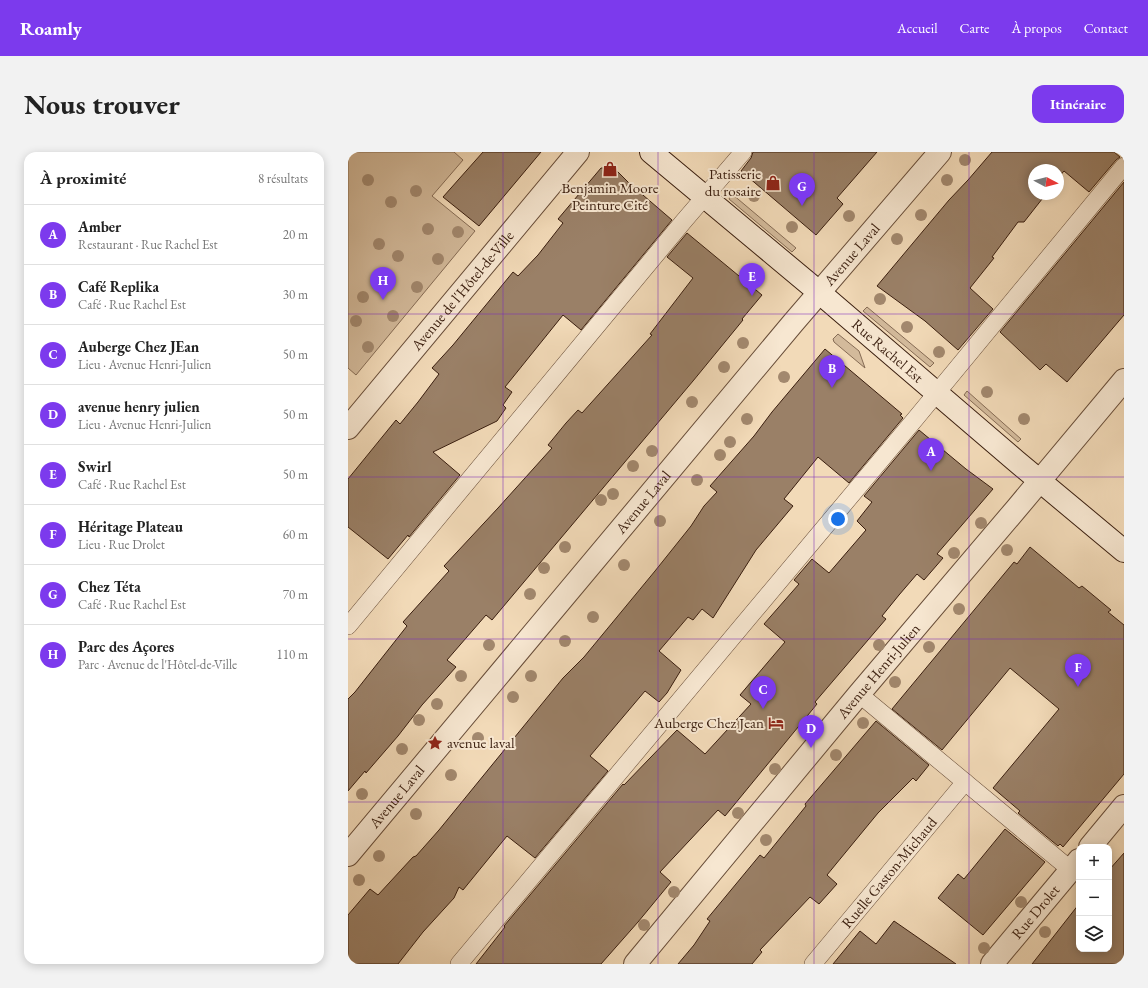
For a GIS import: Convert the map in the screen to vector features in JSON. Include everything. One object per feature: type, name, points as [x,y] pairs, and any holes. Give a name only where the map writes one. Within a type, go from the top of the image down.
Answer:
[{"type":"street","name":"Avenue de l'Hôtel-de-Ville","points":[[348,428],[578,152]]},
{"type":"street","name":"Rue Rachel Est","points":[[651,152],[1124,551]]},
{"type":"street","name":"Avenue Laval","points":[[348,855],[793,323],[940,152]]},
{"type":"street","name":"Avenue Henri-Julien","points":[[635,964],[859,694],[1124,380]]},
{"type":"street","points":[[1092,844],[1124,806]]},
{"type":"street","name":"Rue Drolet","points":[[992,964],[1075,865]]},
{"type":"lane","points":[[348,626],[743,152]]},
{"type":"lane","points":[[459,964],[1124,166]]},
{"type":"lane","points":[[859,694],[965,782],[1075,865]]},
{"type":"lane","name":"Ruelle Gaston-Michaud","points":[[813,964],[965,782]]},
{"type":"shaded area","points":[[348,152],[454,152],[463,160],[432,196],[475,231],[356,375],[348,368]]},
{"type":"shaded area","points":[[732,194],[796,248],[792,252],[729,199]]},
{"type":"shaded area","points":[[867,307],[934,363],[930,367],[863,311]]},
{"type":"shaded area","points":[[838,334],[859,351],[865,368],[834,342],[833,339]]},
{"type":"shaded area","points":[[967,391],[1021,439],[1018,442],[964,395]]},
{"type":"building","points":[[483,152],[541,152],[479,226],[443,197]]},
{"type":"building","points":[[753,152],[877,152],[837,198],[843,204],[816,235],[741,171],[751,158]]},
{"type":"building","points":[[992,152],[1114,152],[1120,157],[1089,192],[1064,171],[1064,164],[1028,164],[1028,200],[1041,200],[1024,222],[1018,222],[992,257],[994,258],[970,288],[993,309],[958,350],[925,321],[877,286],[949,200]]},
{"type":"building","points":[[601,168],[614,168],[672,220],[581,330],[563,315],[505,387],[512,392],[503,405],[506,408],[497,421],[433,452],[460,475],[409,537],[408,535],[388,559],[348,527],[348,479],[396,420],[400,424],[418,402],[439,374],[432,368],[453,345],[513,272],[518,276],[538,255],[563,223],[558,219]]},
{"type":"building","points":[[1124,182],[1124,315],[1067,382],[1046,364],[1040,370],[1000,332]]},
{"type":"building","points":[[687,233],[762,295],[693,381],[492,620],[486,615],[447,660],[456,667],[422,705],[366,773],[365,771],[348,791],[348,699],[407,626],[403,622],[449,571],[444,566],[552,448],[548,445],[566,423],[578,410],[582,413],[652,335],[650,334],[693,278],[667,257]]},
{"type":"building","points":[[825,349],[902,414],[900,415],[903,418],[849,483],[818,457],[784,499],[793,506],[756,550],[713,618],[702,609],[693,620],[688,617],[659,651],[681,670],[667,693],[659,702],[645,691],[590,756],[608,771],[535,858],[507,836],[463,890],[459,887],[454,898],[423,932],[398,964],[348,964],[348,915],[370,889],[378,895],[439,830],[563,678],[584,657],[655,571],[691,526],[704,506],[717,492],[710,486],[754,436],[772,412]]},
{"type":"building","points":[[919,430],[993,489],[937,554],[943,558],[924,580],[917,574],[899,595],[882,616],[886,619],[815,702],[817,704],[725,816],[718,810],[660,872],[671,882],[601,964],[476,964],[505,927],[504,926],[623,784],[624,785],[677,730],[705,754],[751,704],[740,695],[785,642],[764,624],[799,584],[794,580],[812,559],[829,573],[866,530],[857,521],[872,502],[864,496]]},
{"type":"building","points":[[1030,547],[1079,588],[1082,586],[1111,610],[1108,612],[1124,625],[1124,774],[1063,847],[1060,844],[1058,846],[1018,813],[1020,811],[993,788],[1059,709],[1010,668],[942,750],[892,709],[1014,562],[1017,564]]},
{"type":"building","points":[[876,721],[929,765],[916,781],[913,778],[878,813],[827,875],[837,884],[819,904],[810,897],[760,950],[762,952],[752,964],[678,964],[694,945],[710,921],[707,919],[760,855],[764,858],[806,806],[805,804]]},
{"type":"building","points":[[1005,829],[1045,862],[983,935],[938,898],[958,874],[964,879]]},
{"type":"building","points":[[1124,853],[1124,964],[1032,964],[1076,908],[1076,952],[1112,952],[1112,867]]},
{"type":"building","points":[[894,921],[956,964],[833,964],[860,931],[876,944]]},
{"type":"place","name":"Benjamin Moore Peinture Cité","points":[[610,169]]},
{"type":"place","name":"Patisserie du rosaire","points":[[773,183]]},
{"type":"place","name":"Chez Téta","points":[[802,206]]},
{"type":"place","name":"Swirl","points":[[752,296]]},
{"type":"place","name":"Parc des Açores","points":[[383,300]]},
{"type":"place","name":"Café Replika","points":[[832,388]]},
{"type":"place","name":"Amber","points":[[931,471]]},
{"type":"place","name":"Héritage Plateau","points":[[1078,687]]},
{"type":"place","name":"Auberge Chez JEan","points":[[763,709]]},
{"type":"place","name":"Auberge Chez Jean","points":[[776,723]]},
{"type":"place","name":"avenue laval","points":[[435,743]]},
{"type":"place","name":"avenue henry julien","points":[[811,748]]}]
